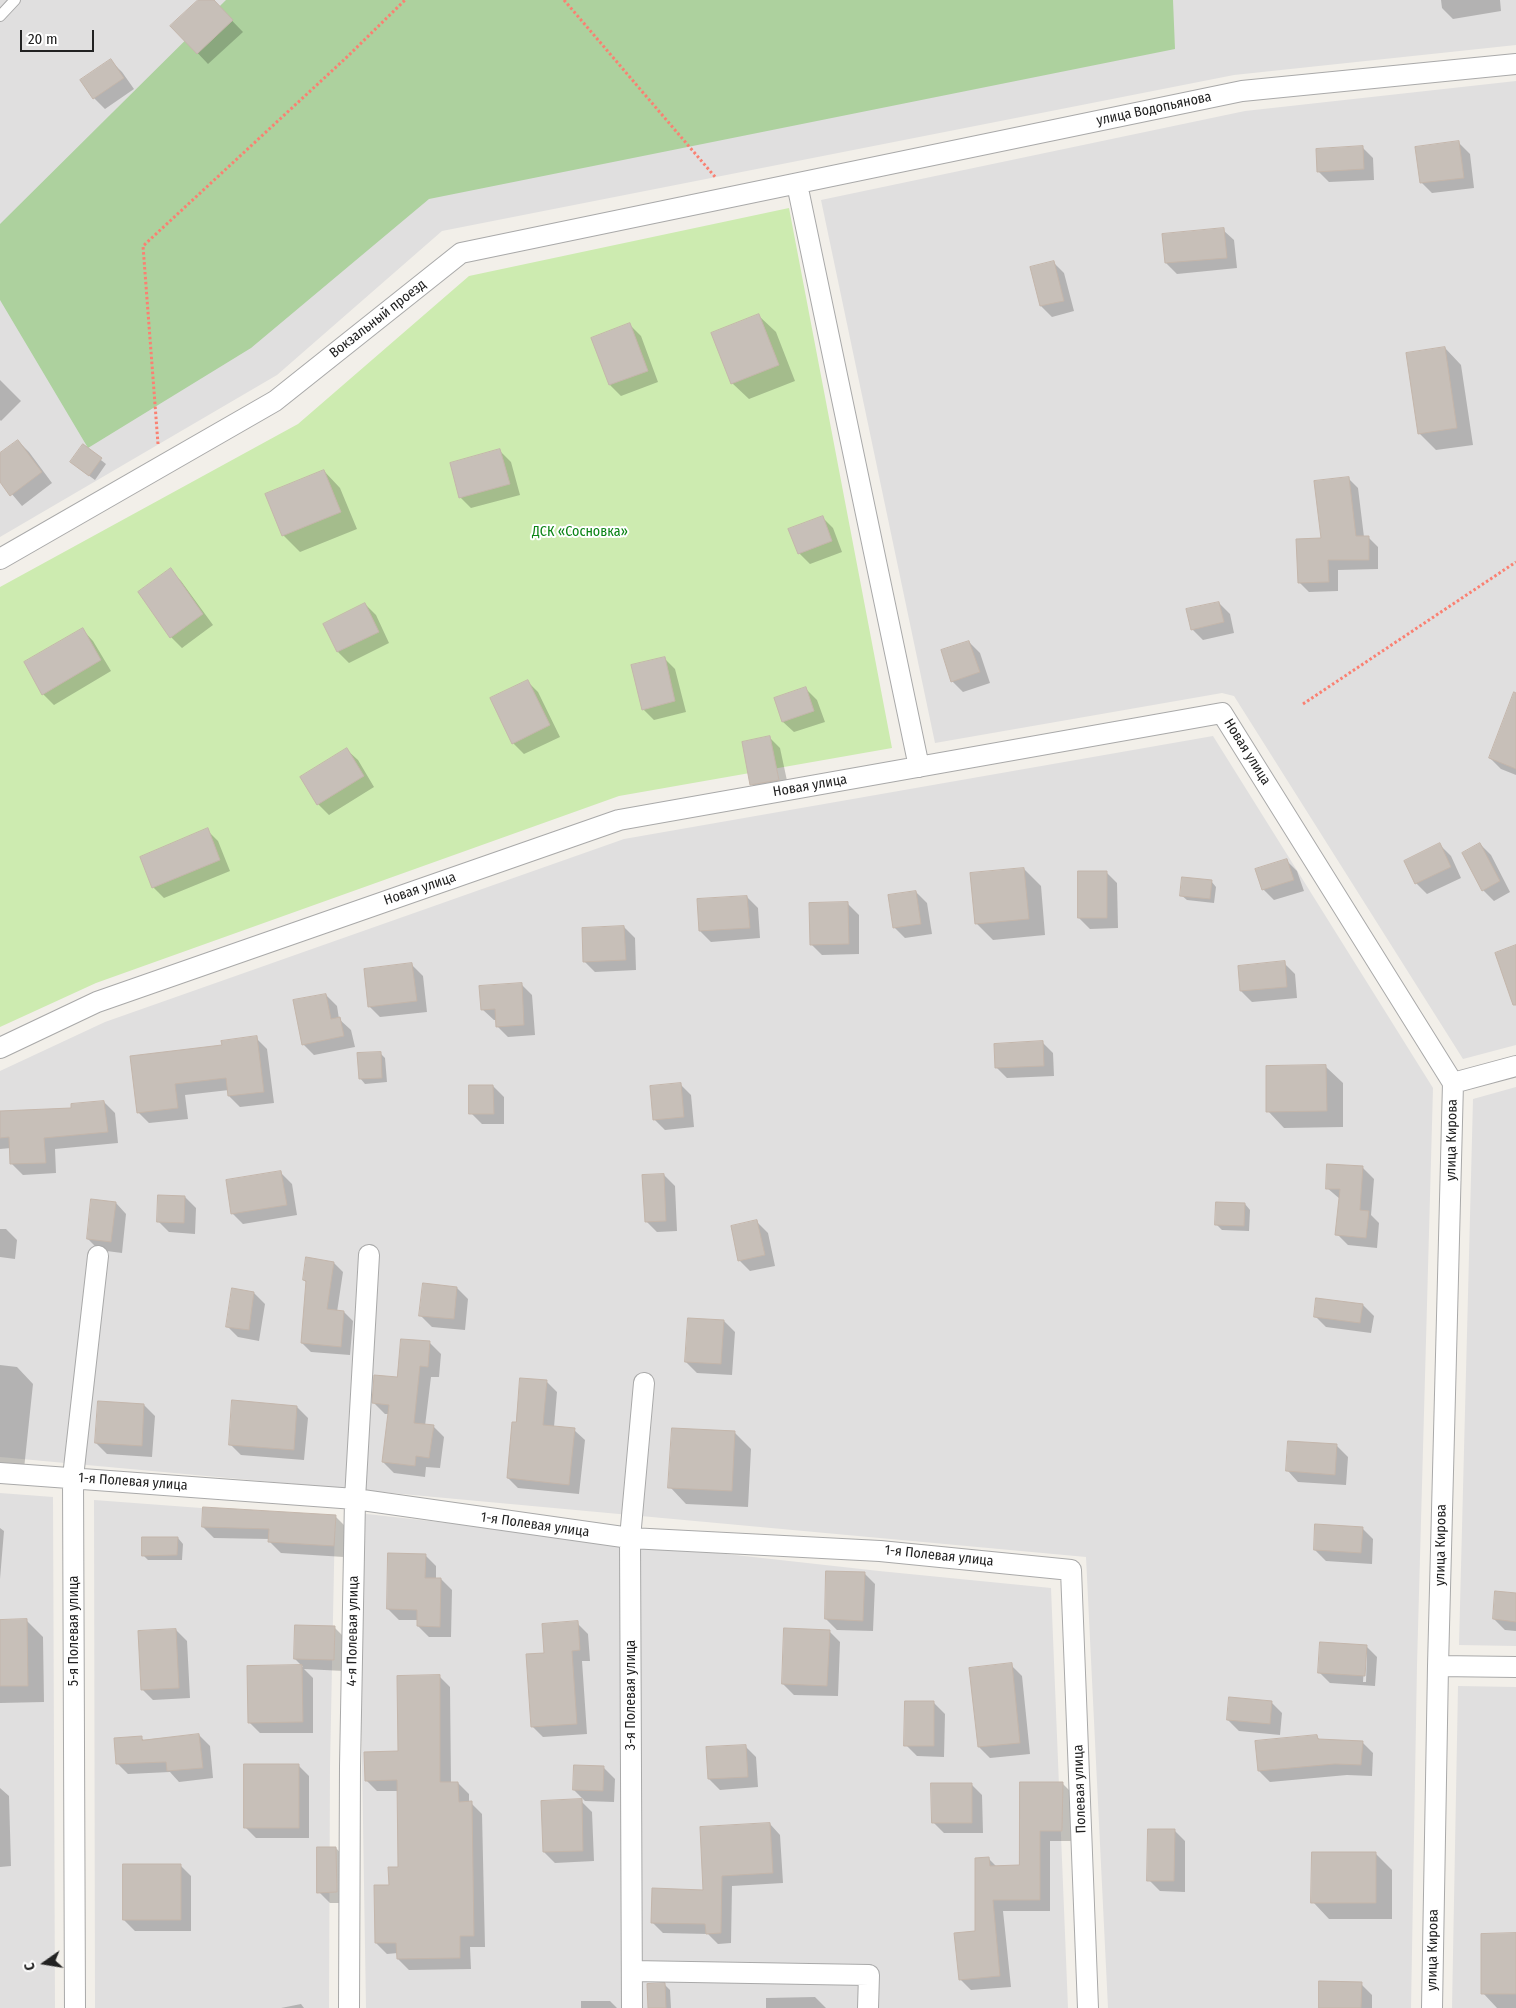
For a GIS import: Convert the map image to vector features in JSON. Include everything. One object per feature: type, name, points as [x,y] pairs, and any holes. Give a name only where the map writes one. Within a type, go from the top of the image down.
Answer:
[{"type":"street","name":"улица Водопьянова","points":[[796,184],[1242,91],[1516,64]]},
{"type":"street","name":"Вокзальный проезд","points":[[0,559],[275,401],[461,254],[796,184]]},
{"type":"street","points":[[796,184],[919,766]]},
{"type":"street","name":"Новая улица","points":[[0,1048],[97,1002],[619,820],[1222,713],[1453,1083]]},
{"type":"street","points":[[1453,1083],[1516,1066]]},
{"type":"street","name":"улица Кирова","points":[[1432,2008],[1438,1666],[1453,1083]]},
{"type":"street","name":"4-я Полевая улица","points":[[349,2008],[350,1776],[355,1499],[368,1255]]},
{"type":"street","name":"5-я Полевая улица","points":[[75,2008],[73,1477],[98,1256]]},
{"type":"street","name":"3-я Полевая улица","points":[[632,2008],[630,1538],[644,1383]]},
{"type":"street","name":"1-я Полевая улица","points":[[0,1473],[355,1499],[630,1538],[880,1551],[1071,1570]]},
{"type":"street","name":"Полевая улица","points":[[1071,1570],[1088,2008]]},
{"type":"street","points":[[1438,1666],[1516,1666]]},
{"type":"street","points":[[632,1971],[868,1975],[868,2008]]},
{"type":"lane","points":[[0,16],[15,0]]},
{"type":"path","points":[[160,467],[143,246],[348,56],[405,0]]},
{"type":"path","points":[[564,0],[733,197]]},
{"type":"path","points":[[1303,704],[1516,562]]},
{"type":"shaded area","points":[[0,0],[1516,0],[1516,45],[1234,75],[442,231],[277,375],[0,537]]},
{"type":"shaded area","points":[[1516,81],[1516,1045],[1463,1059],[1234,696],[1222,693],[935,743],[821,200],[1245,111]]},
{"type":"shaded area","points":[[1213,736],[1433,1088],[1417,1665],[1411,2008],[1108,2008],[1086,1557],[0,1457],[0,1071],[105,1022],[624,839]]},
{"type":"shaded area","points":[[1516,1087],[1516,1646],[1459,1645],[1473,1099]]},
{"type":"shaded area","points":[[0,1493],[53,1497],[55,2008],[0,2008]]},
{"type":"shaded area","points":[[94,1500],[335,1518],[330,1766],[329,2008],[95,2008]]},
{"type":"shaded area","points":[[358,1513],[879,1571],[1051,1588],[1068,2008],[366,2008]]},
{"type":"shaded area","points":[[1458,1686],[1516,1687],[1516,2008],[1452,2008]]},
{"type":"green space","points":[[226,0],[1173,0],[1175,49],[429,199],[251,348],[88,448],[0,300],[0,224]]},
{"type":"green space","name":"ДСК «Сосновка»","points":[[789,208],[892,748],[619,796],[96,983],[0,1027],[0,587],[298,424],[469,276]]},
{"type":"building","points":[[198,0],[214,0],[233,20],[197,54],[170,26]]},
{"type":"building","points":[[111,59],[124,78],[93,99],[80,80]]},
{"type":"building","points":[[1459,141],[1464,178],[1420,183],[1415,147]]},
{"type":"building","points":[[1363,146],[1364,169],[1317,172],[1316,149]]},
{"type":"building","points":[[1224,228],[1227,258],[1165,263],[1162,234]]},
{"type":"building","points":[[1054,261],[1064,301],[1040,306],[1030,267]]},
{"type":"building","points":[[759,314],[779,365],[731,384],[711,333]]},
{"type":"building","points":[[630,323],[648,371],[609,385],[591,338]]},
{"type":"building","points":[[1445,347],[1457,428],[1418,434],[1406,353]]},
{"type":"building","points":[[18,440],[42,472],[10,496],[0,482],[0,453]]},
{"type":"building","points":[[83,444],[102,458],[89,476],[70,462]]},
{"type":"building","points":[[500,449],[510,484],[459,498],[450,463]]},
{"type":"building","points":[[324,470],[341,512],[282,536],[265,494]]},
{"type":"building","points":[[1349,477],[1356,536],[1369,536],[1369,560],[1328,560],[1329,582],[1298,583],[1296,539],[1321,538],[1314,481]]},
{"type":"building","points":[[823,516],[832,541],[798,554],[788,529]]},
{"type":"building","points":[[171,568],[203,614],[170,638],[138,592]]},
{"type":"building","points":[[1219,602],[1224,622],[1191,630],[1186,609]]},
{"type":"building","points":[[365,603],[379,632],[337,652],[323,624]]},
{"type":"building","points":[[83,628],[101,660],[42,695],[24,662]]},
{"type":"building","points":[[969,641],[980,672],[951,682],[941,650]]},
{"type":"building","points":[[665,657],[675,701],[642,710],[631,665]]},
{"type":"building","points":[[528,680],[550,725],[512,744],[490,698]]},
{"type":"building","points":[[806,687],[814,711],[782,722],[774,698]]},
{"type":"building","points":[[1514,692],[1516,693],[1516,769],[1489,758]]},
{"type":"building","points":[[770,736],[779,780],[750,785],[742,742]]},
{"type":"building","points":[[347,748],[364,776],[317,805],[300,777]]},
{"type":"building","points":[[208,828],[220,860],[152,888],[140,857]]},
{"type":"building","points":[[1440,843],[1451,867],[1415,884],[1404,861]]},
{"type":"building","points":[[1480,843],[1500,881],[1482,891],[1462,853]]},
{"type":"building","points":[[1287,859],[1294,880],[1262,890],[1255,869]]},
{"type":"building","points":[[1024,868],[1029,919],[975,924],[970,873]]},
{"type":"building","points":[[1078,871],[1107,871],[1107,918],[1078,918]]},
{"type":"building","points":[[1182,877],[1212,880],[1210,899],[1180,896]]},
{"type":"building","points":[[916,891],[921,924],[893,928],[888,895]]},
{"type":"building","points":[[747,896],[750,928],[699,931],[697,899]]},
{"type":"building","points":[[848,902],[849,944],[810,945],[809,903]]},
{"type":"building","points":[[624,926],[626,960],[583,962],[582,928]]},
{"type":"building","points":[[1516,945],[1516,1005],[1513,1005],[1495,953]]},
{"type":"building","points":[[1285,961],[1287,987],[1240,991],[1238,966]]},
{"type":"building","points":[[412,963],[417,1001],[368,1007],[364,969]]},
{"type":"building","points":[[522,983],[524,1025],[496,1027],[495,1009],[481,1010],[479,986]]},
{"type":"building","points":[[326,994],[331,1019],[340,1017],[344,1036],[302,1045],[293,1000]]},
{"type":"building","points":[[257,1036],[264,1092],[228,1096],[226,1078],[175,1084],[178,1108],[137,1113],[130,1056],[222,1045],[221,1041]]},
{"type":"building","points":[[1043,1041],[1044,1066],[995,1068],[994,1044]]},
{"type":"building","points":[[381,1052],[382,1078],[359,1079],[357,1053]]},
{"type":"building","points":[[1326,1065],[1327,1111],[1266,1112],[1266,1066]]},
{"type":"building","points":[[681,1083],[684,1117],[653,1120],[650,1086]]},
{"type":"building","points":[[469,1085],[493,1085],[494,1114],[469,1114]]},
{"type":"building","points":[[104,1101],[108,1132],[44,1138],[46,1163],[10,1164],[9,1137],[0,1138],[0,1111],[71,1108],[71,1104]]},
{"type":"building","points":[[1327,1164],[1363,1166],[1360,1210],[1369,1211],[1366,1238],[1335,1235],[1340,1189],[1326,1189]]},
{"type":"building","points":[[281,1171],[287,1205],[231,1214],[226,1180]]},
{"type":"building","points":[[664,1174],[666,1221],[645,1222],[642,1175]]},
{"type":"building","points":[[158,1195],[185,1196],[184,1223],[157,1222]]},
{"type":"building","points":[[91,1199],[116,1202],[111,1242],[87,1239]]},
{"type":"building","points":[[1216,1202],[1245,1203],[1244,1226],[1215,1225]]},
{"type":"building","points":[[757,1220],[765,1255],[738,1261],[731,1226]]},
{"type":"building","points":[[306,1257],[334,1262],[327,1309],[344,1311],[341,1347],[301,1343],[306,1281],[303,1280]]},
{"type":"building","points":[[423,1283],[457,1287],[454,1319],[419,1316]]},
{"type":"building","points":[[232,1288],[254,1292],[249,1330],[226,1327]]},
{"type":"building","points":[[1316,1298],[1363,1304],[1360,1323],[1314,1317]]},
{"type":"building","points":[[688,1318],[724,1320],[721,1364],[685,1362]]},
{"type":"building","points":[[401,1339],[430,1341],[428,1367],[420,1366],[414,1423],[434,1425],[429,1458],[416,1456],[415,1466],[382,1462],[389,1405],[372,1403],[374,1375],[397,1377]]},
{"type":"building","points":[[520,1378],[547,1380],[543,1425],[575,1428],[569,1485],[507,1478],[512,1422],[516,1422]]},
{"type":"building","points":[[232,1400],[297,1406],[294,1450],[229,1445]]},
{"type":"building","points":[[98,1401],[144,1404],[142,1446],[95,1443]]},
{"type":"building","points":[[672,1428],[735,1431],[732,1491],[668,1488]]},
{"type":"building","points":[[1288,1441],[1337,1444],[1335,1475],[1286,1471]]},
{"type":"building","points":[[203,1507],[336,1515],[334,1546],[268,1542],[269,1529],[202,1527]]},
{"type":"building","points":[[1315,1524],[1363,1527],[1361,1553],[1314,1550]]},
{"type":"building","points":[[142,1537],[178,1537],[177,1555],[142,1556]]},
{"type":"building","points":[[388,1553],[426,1554],[425,1578],[441,1578],[440,1627],[417,1626],[417,1610],[387,1609]]},
{"type":"building","points":[[826,1571],[865,1572],[863,1621],[825,1619]]},
{"type":"building","points":[[1495,1591],[1516,1593],[1516,1622],[1493,1619]]},
{"type":"building","points":[[27,1619],[28,1686],[0,1686],[0,1620]]},
{"type":"building","points":[[578,1621],[580,1650],[572,1651],[577,1724],[531,1727],[526,1654],[544,1653],[542,1624]]},
{"type":"building","points":[[295,1625],[335,1626],[334,1660],[294,1659]]},
{"type":"building","points":[[784,1628],[830,1630],[827,1686],[782,1684]]},
{"type":"building","points":[[176,1629],[179,1688],[141,1690],[138,1631]]},
{"type":"building","points":[[1320,1642],[1367,1645],[1365,1676],[1318,1673]]},
{"type":"building","points":[[1012,1663],[1020,1743],[978,1747],[969,1668]]},
{"type":"building","points":[[302,1665],[303,1722],[248,1723],[247,1666]]},
{"type":"building","points":[[440,1675],[440,1782],[458,1782],[459,1802],[472,1801],[474,1936],[460,1936],[460,1958],[397,1959],[396,1943],[375,1943],[374,1885],[389,1885],[388,1867],[398,1867],[397,1780],[365,1781],[364,1752],[398,1751],[397,1676]]},
{"type":"building","points":[[1229,1697],[1272,1701],[1270,1724],[1227,1720]]},
{"type":"building","points":[[905,1701],[934,1701],[934,1746],[904,1746]]},
{"type":"building","points":[[199,1734],[203,1768],[167,1771],[166,1762],[116,1764],[114,1738],[142,1736],[142,1740]]},
{"type":"building","points":[[1317,1735],[1318,1739],[1363,1741],[1361,1765],[1335,1764],[1258,1771],[1255,1741]]},
{"type":"building","points":[[746,1745],[748,1777],[708,1779],[706,1747]]},
{"type":"building","points":[[244,1764],[299,1764],[299,1828],[244,1828]]},
{"type":"building","points":[[574,1765],[604,1766],[603,1791],[573,1790]]},
{"type":"building","points":[[1020,1782],[1063,1782],[1062,1831],[1040,1831],[1040,1900],[993,1900],[1000,1976],[959,1980],[954,1933],[975,1931],[975,1858],[989,1857],[990,1866],[1019,1865]]},
{"type":"building","points":[[931,1783],[972,1783],[972,1823],[932,1823]]},
{"type":"building","points":[[582,1799],[583,1851],[543,1852],[541,1801]]},
{"type":"building","points":[[770,1823],[773,1873],[722,1876],[721,1933],[706,1934],[705,1924],[651,1923],[652,1888],[703,1890],[700,1827]]},
{"type":"building","points":[[1148,1829],[1175,1829],[1174,1881],[1147,1881]]},
{"type":"building","points":[[317,1847],[336,1847],[337,1892],[317,1893]]},
{"type":"building","points":[[1312,1852],[1376,1852],[1376,1903],[1311,1903]]},
{"type":"building","points":[[123,1864],[181,1864],[181,1920],[123,1920]]},
{"type":"building","points":[[1516,1933],[1516,1994],[1481,1994],[1481,1934]]},
{"type":"building","points":[[1319,1981],[1362,1982],[1361,2008],[1319,2008]]},
{"type":"building","points":[[665,1983],[666,2008],[648,2008],[647,1984]]}]
